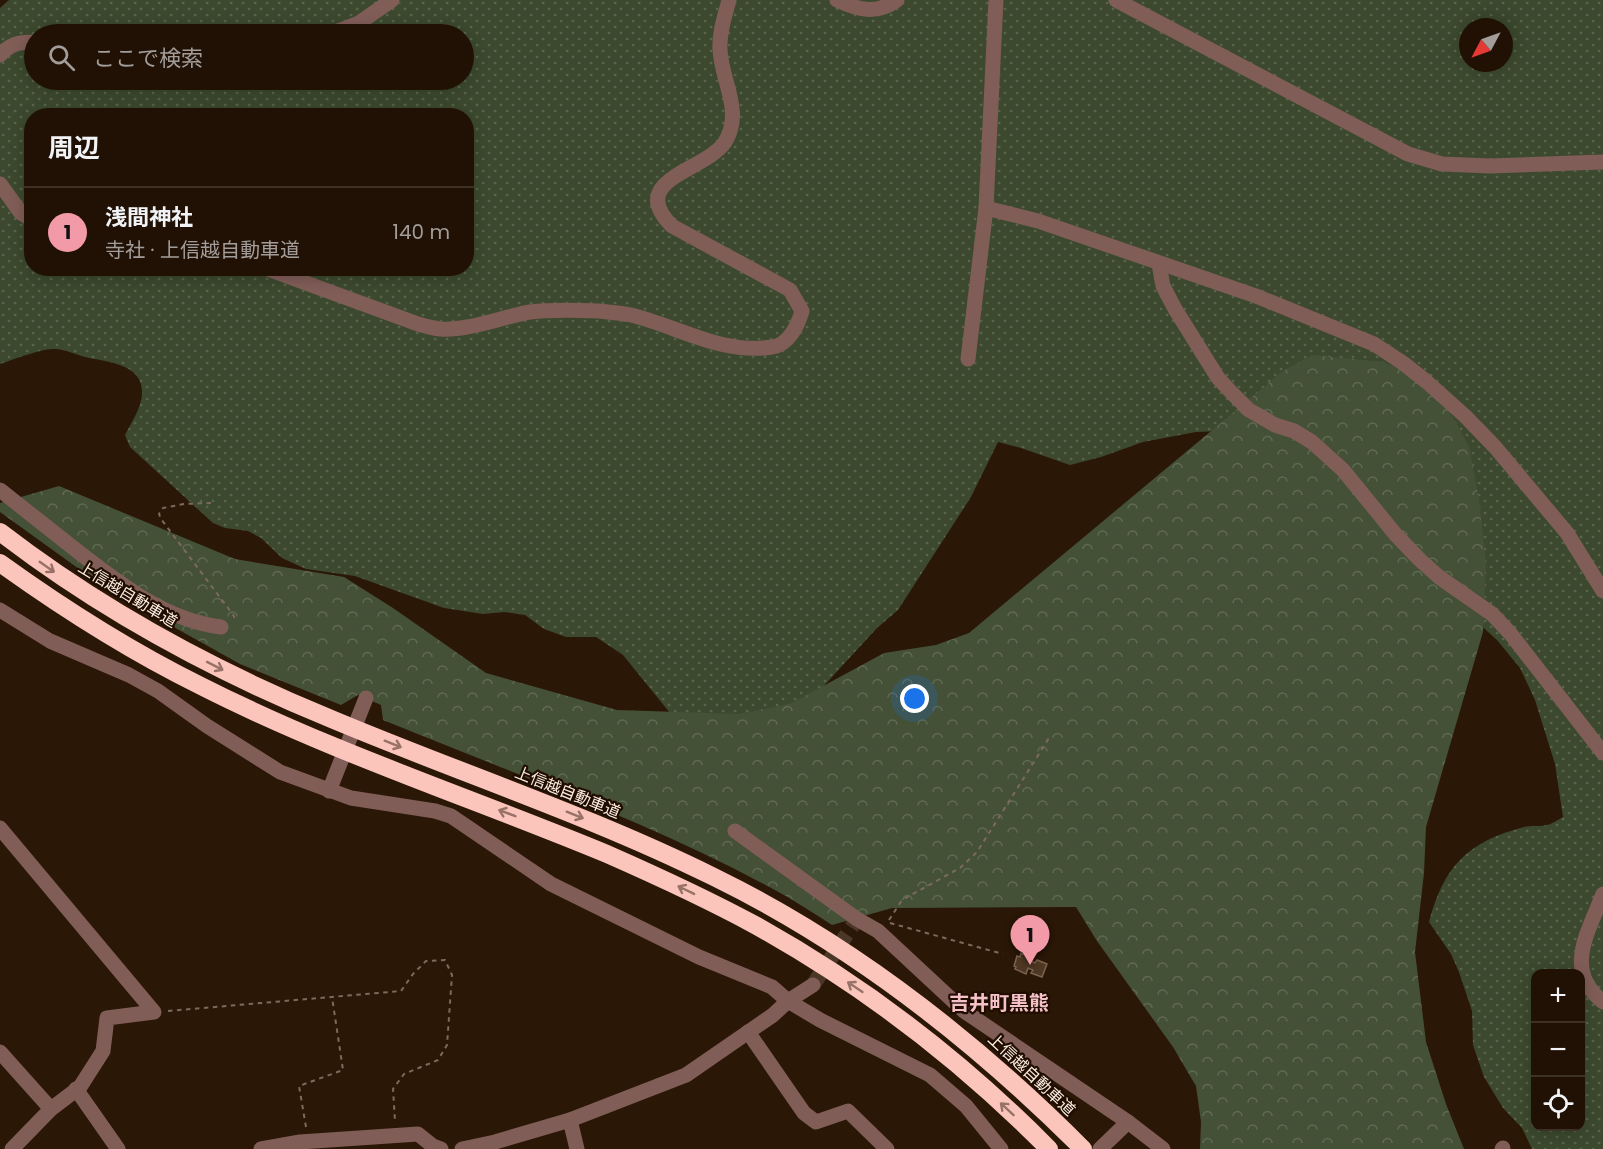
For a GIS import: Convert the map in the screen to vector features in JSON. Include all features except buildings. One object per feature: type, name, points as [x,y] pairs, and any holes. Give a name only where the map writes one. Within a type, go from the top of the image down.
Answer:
[{"type":"highway","name":"上信越自動車道","points":[[0,532],[110,608],[214,666],[330,719],[606,827],[678,859],[765,903],[868,967],[930,1012],[1003,1072],[1083,1149]]},
{"type":"highway","points":[[0,563],[100,631],[212,692],[319,740],[607,854],[756,926],[805,954],[896,1015],[987,1090],[1049,1149]]},
{"type":"street","points":[[356,24],[392,0]]},
{"type":"street","points":[[287,276],[418,324],[440,329],[532,312],[600,311],[630,315],[713,343],[756,348],[775,347],[788,338],[797,327],[802,311],[790,290],[672,226],[658,208],[657,198],[660,188],[686,168],[711,157],[724,144],[731,130],[734,113],[719,50],[722,25],[729,0]]},
{"type":"street","points":[[837,0],[870,10],[881,9],[897,0]]},
{"type":"street","points":[[968,359],[986,208],[996,0]]},
{"type":"street","points":[[1116,0],[1408,154],[1442,164],[1490,166],[1603,162]]},
{"type":"street","points":[[0,55],[7,47],[24,44]]},
{"type":"street","points":[[0,184],[24,215]]},
{"type":"street","points":[[986,208],[1038,221],[1256,296],[1374,344],[1403,363],[1465,416],[1502,455],[1567,533],[1603,591]]},
{"type":"street","points":[[1158,264],[1163,286],[1175,309],[1218,378],[1249,410],[1312,442],[1343,470],[1396,535],[1420,560],[1439,577],[1492,614],[1510,633],[1603,753]]},
{"type":"street","points":[[0,490],[123,586],[174,615],[221,627]]},
{"type":"street","points":[[0,610],[50,641],[129,675],[158,691],[207,726],[280,772],[331,788],[351,798],[435,811],[458,819],[551,884],[699,957],[772,987],[788,1001],[820,1020],[930,1075],[966,1106],[1001,1149]]},
{"type":"street","points":[[331,788],[366,698]]},
{"type":"street","points":[[0,828],[154,1012]]},
{"type":"street","points":[[735,831],[857,920],[878,931],[964,1011],[1128,1122],[1163,1149]]},
{"type":"street","points":[[1603,894],[1581,952],[1580,969],[1585,983],[1603,1002]]},
{"type":"street","points":[[462,1149],[570,1120],[687,1075],[773,1016],[788,1001],[813,985]]},
{"type":"street","points":[[12,1149],[51,1109],[76,1089],[103,1051],[107,1018],[154,1012]]},
{"type":"street","points":[[748,1032],[804,1113],[816,1122],[848,1111],[887,1149]]},
{"type":"street","points":[[0,1052],[51,1109]]},
{"type":"street","points":[[76,1089],[118,1149]]},
{"type":"street","points":[[570,1120],[577,1149]]},
{"type":"street","points":[[1100,1149],[1128,1122]]},
{"type":"street","points":[[261,1149],[309,1141],[418,1134],[436,1148]]},
{"type":"path","points":[[211,503],[184,504],[163,508],[159,514],[234,616],[235,624],[230,627],[221,627]]},
{"type":"path","points":[[1003,954],[888,922],[902,900],[960,868],[977,852],[1049,738]]},
{"type":"path","points":[[154,1012],[401,991],[412,974],[426,961],[445,960],[452,975],[447,1045],[438,1060],[404,1074],[393,1089],[396,1136]]},
{"type":"path","points":[[309,1141],[299,1086],[343,1070],[332,997]]},
{"type":"green space","points":[[9,0],[1603,0],[1603,1149],[1532,1149],[1522,1128],[1503,1108],[1484,1077],[1473,1045],[1472,1011],[1459,972],[1451,954],[1429,922],[1435,902],[1451,871],[1473,849],[1504,833],[1527,826],[1549,824],[1563,817],[1555,764],[1535,700],[1520,668],[1497,640],[1454,601],[1249,430],[1196,432],[1143,442],[1070,465],[998,442],[971,497],[898,610],[877,628],[808,703],[696,745],[623,655],[596,637],[566,637],[544,629],[525,615],[504,612],[483,614],[444,608],[355,576],[306,569],[282,558],[261,538],[248,531],[225,528],[213,523],[130,447],[125,435],[142,398],[141,383],[136,375],[122,366],[66,351],[49,349],[0,364],[0,8]]},
{"type":"green space","points":[[1312,355],[1382,362],[1418,373],[1442,398],[1469,447],[1479,499],[1486,565],[1483,632],[1426,827],[1424,873],[1415,952],[1426,1042],[1446,1104],[1464,1149],[1200,1149],[1201,1122],[1196,1086],[1173,1047],[1097,941],[1076,907],[892,908],[832,925],[773,889],[679,842],[383,720],[381,705],[358,695],[341,705],[240,664],[111,592],[0,512],[0,503],[59,486],[235,559],[344,577],[486,673],[617,710],[738,714],[790,704],[884,653],[936,645],[969,633],[1283,371]]},
{"type":"tunnel","points":[[813,985],[857,919]]},
{"type":"place","name":"浅間神社","points":[[1030,965]]},
{"type":"district","name":"吉井町黒熊","points":[[999,1003]]}]
